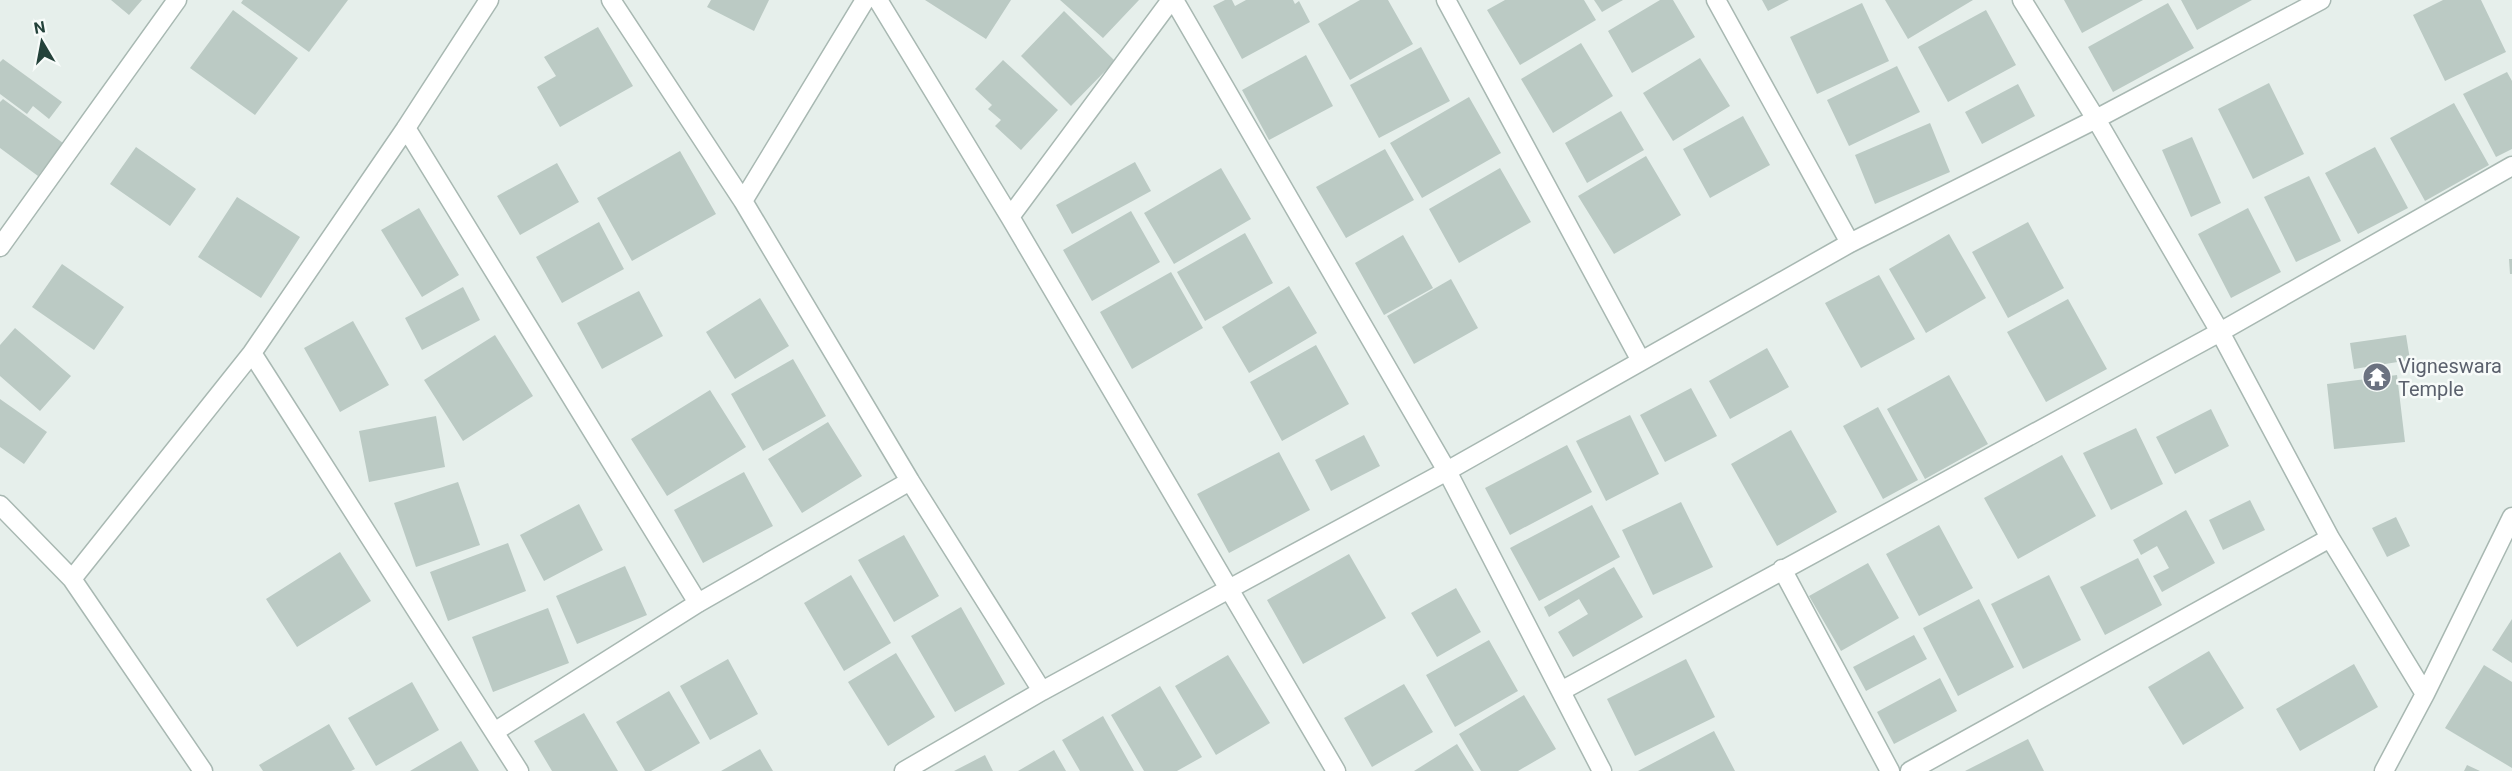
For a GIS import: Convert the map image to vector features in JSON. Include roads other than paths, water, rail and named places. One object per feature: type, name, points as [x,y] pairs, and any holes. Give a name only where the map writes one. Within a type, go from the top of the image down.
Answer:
[{"type":"street","points":[[0,247],[177,0]]},
{"type":"street","points":[[72,579],[252,353],[406,128],[489,0]]},
{"type":"street","points":[[611,0],[743,201],[910,481],[1042,691]]},
{"type":"street","points":[[743,201],[865,0]]},
{"type":"street","points":[[878,0],[1010,217],[1336,771]]},
{"type":"street","points":[[1010,217],[1172,0],[1447,471],[1602,771]]},
{"type":"street","points":[[1446,0],[1641,361]]},
{"type":"street","points":[[1716,0],[1850,243]]},
{"type":"street","points":[[2022,0],[2096,119],[2220,332],[2330,538],[2425,694]]},
{"type":"street","points":[[904,771],[1042,691],[1447,471],[1850,243],[2096,119],[2315,2]]},
{"type":"street","points":[[406,128],[698,603]]},
{"type":"street","points":[[1561,691],[2220,332],[2512,166]]},
{"type":"street","points":[[252,353],[519,771]]},
{"type":"street","points":[[494,732],[698,603],[910,481]]},
{"type":"street","points":[[0,505],[72,579],[203,771]]},
{"type":"street","points":[[2384,771],[2425,694],[2512,518]]},
{"type":"street","points":[[1910,771],[2330,538]]},
{"type":"street","points":[[1782,569],[1890,771]]},
{"type":"place","name":"Vigneswara Temple","points":[[2377,377]]}]
